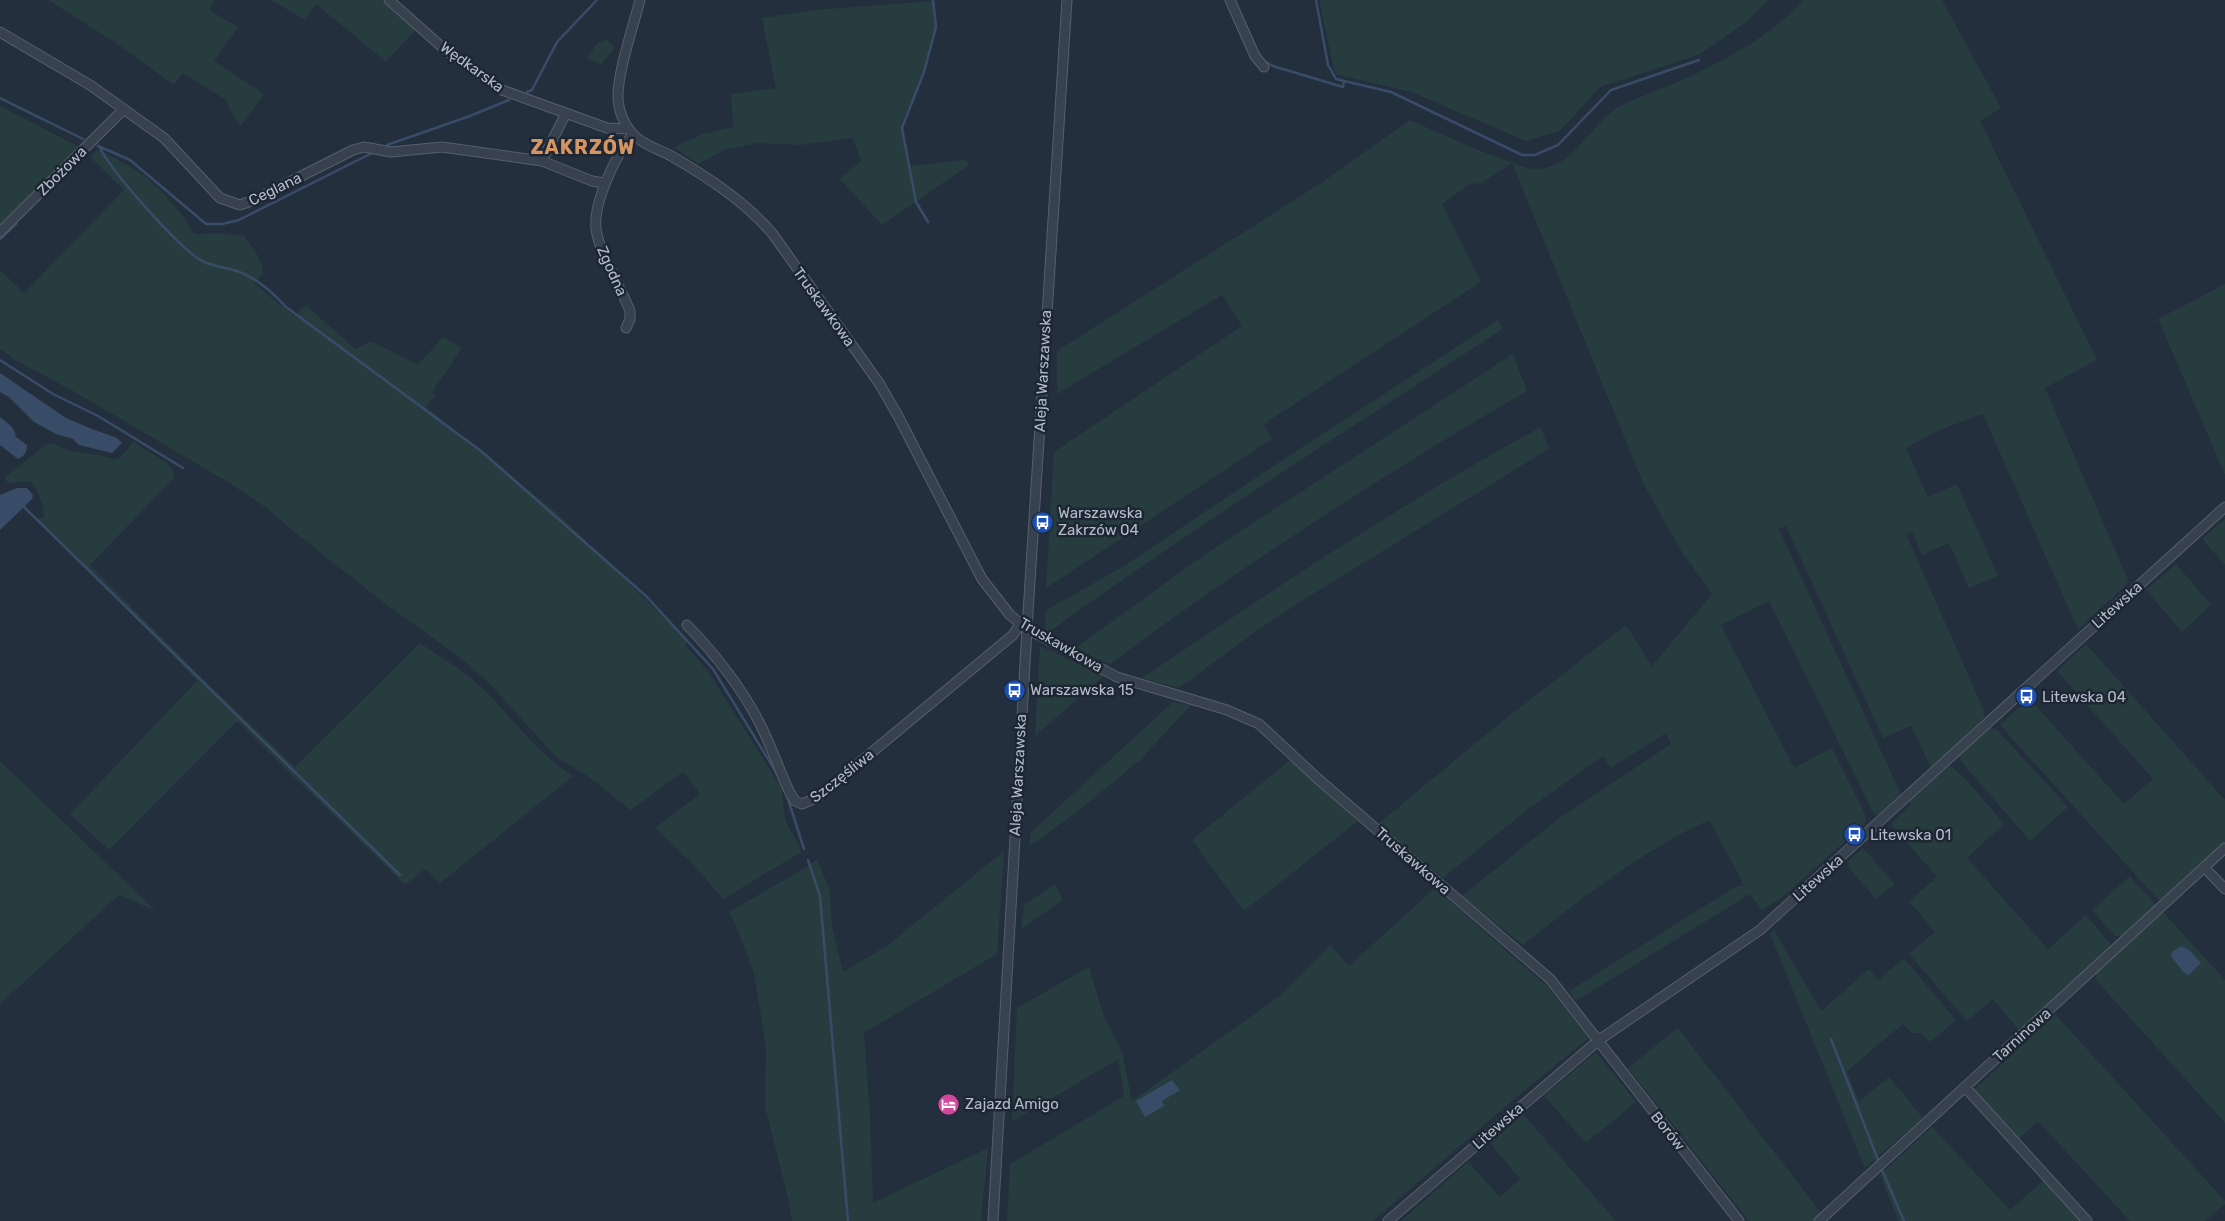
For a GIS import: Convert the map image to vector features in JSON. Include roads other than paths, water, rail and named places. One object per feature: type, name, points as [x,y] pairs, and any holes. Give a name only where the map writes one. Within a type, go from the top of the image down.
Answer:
[{"type":"street","name":"Wędkarska","points":[[389,0],[443,48],[492,85],[511,94],[607,128],[632,133]]},
{"type":"street","points":[[632,133],[622,116],[618,91],[640,0]]},
{"type":"street","name":"Aleja Warszawska","points":[[993,1221],[1024,626],[1067,0]]},
{"type":"street","points":[[1230,0],[1256,56],[1264,67]]},
{"type":"street","name":"Ceglana","points":[[0,32],[90,85],[164,138],[220,198],[240,205],[364,147],[391,152],[442,147],[542,160],[592,181],[604,183]]},
{"type":"street","name":"Zbożowa","points":[[0,232],[123,110]]},
{"type":"street","points":[[542,160],[566,113]]},
{"type":"street","name":"Zgodna","points":[[626,328],[629,324],[630,311],[600,246],[596,228],[604,183],[632,133]]},
{"type":"street","name":"Truskawkowa","points":[[632,133],[729,193],[755,214],[772,233],[879,383],[982,579],[1010,615],[1024,626],[1117,677],[1154,690],[1226,710],[1259,724],[1317,778],[1550,979],[1599,1040]]},
{"type":"street","name":"Litewska","points":[[1388,1221],[1599,1040],[1760,930],[2225,507]]},
{"type":"street","name":"Szczęśliwa","points":[[687,625],[703,641],[748,703],[759,722],[790,793],[795,801],[802,804],[818,796],[891,738],[1024,626]]},
{"type":"street","name":"Tarninowa","points":[[1819,1221],[2225,848]]},
{"type":"street","points":[[2204,867],[2225,889]]},
{"type":"street","name":"Borów","points":[[1599,1040],[1619,1070],[1739,1221]]},
{"type":"street","points":[[1965,1087],[2087,1221]]},
{"type":"water","points":[[0,373],[66,418],[117,438],[122,443],[112,453],[79,445],[73,439],[56,434],[34,422],[9,397],[0,392]]},
{"type":"water","points":[[0,417],[12,428],[16,437],[27,445],[25,454],[18,459],[0,445]]},
{"type":"water","points":[[17,488],[27,488],[33,495],[32,499],[0,530],[0,495]]},
{"type":"water","points":[[2181,946],[2188,949],[2201,963],[2189,975],[2183,972],[2171,956],[2172,952]]},
{"type":"water","points":[[1172,1080],[1180,1090],[1162,1101],[1164,1106],[1145,1117],[1136,1101]]},
{"type":"waterway","points":[[527,92],[532,90],[557,42],[597,0]]},
{"type":"waterway","points":[[928,222],[916,202],[902,128],[924,72],[936,27],[933,0]]},
{"type":"waterway","points":[[1264,61],[1273,66],[1343,87],[1344,81],[1336,79],[1328,65],[1316,0]]},
{"type":"waterway","points":[[1344,81],[1391,92],[1522,155],[1535,155],[1558,145],[1611,90],[1699,60]]},
{"type":"waterway","points":[[0,98],[83,139]]},
{"type":"waterway","points":[[387,145],[470,116],[509,100]]},
{"type":"waterway","points":[[98,146],[130,160],[206,224],[222,224],[239,220],[372,153]]},
{"type":"waterway","points":[[99,146],[117,173],[147,209],[193,255],[204,262],[251,277],[264,286],[286,307],[481,451],[646,596],[713,669],[779,777]]},
{"type":"waterway","points":[[0,239],[16,224]]},
{"type":"waterway","points":[[0,360],[53,394],[98,416],[183,468]]},
{"type":"waterway","points":[[24,507],[400,875]]},
{"type":"waterway","points":[[786,793],[804,849]]},
{"type":"waterway","points":[[808,860],[820,896],[848,1221]]},
{"type":"waterway","points":[[1831,1039],[1878,1160]]},
{"type":"waterway","points":[[1882,1170],[1904,1221]]},
{"type":"place","name":"Warszawska Zakrzów 04","points":[[1042,522]]},
{"type":"place","name":"Warszawska 15","points":[[1014,690]]},
{"type":"place","name":"Litewska 04","points":[[2026,697]]},
{"type":"place","name":"Litewska 01","points":[[1854,835]]},
{"type":"place","name":"Zajazd Amigo","points":[[949,1104]]},
{"type":"district","name":"ZAKRZÓW","points":[[583,147]]}]
